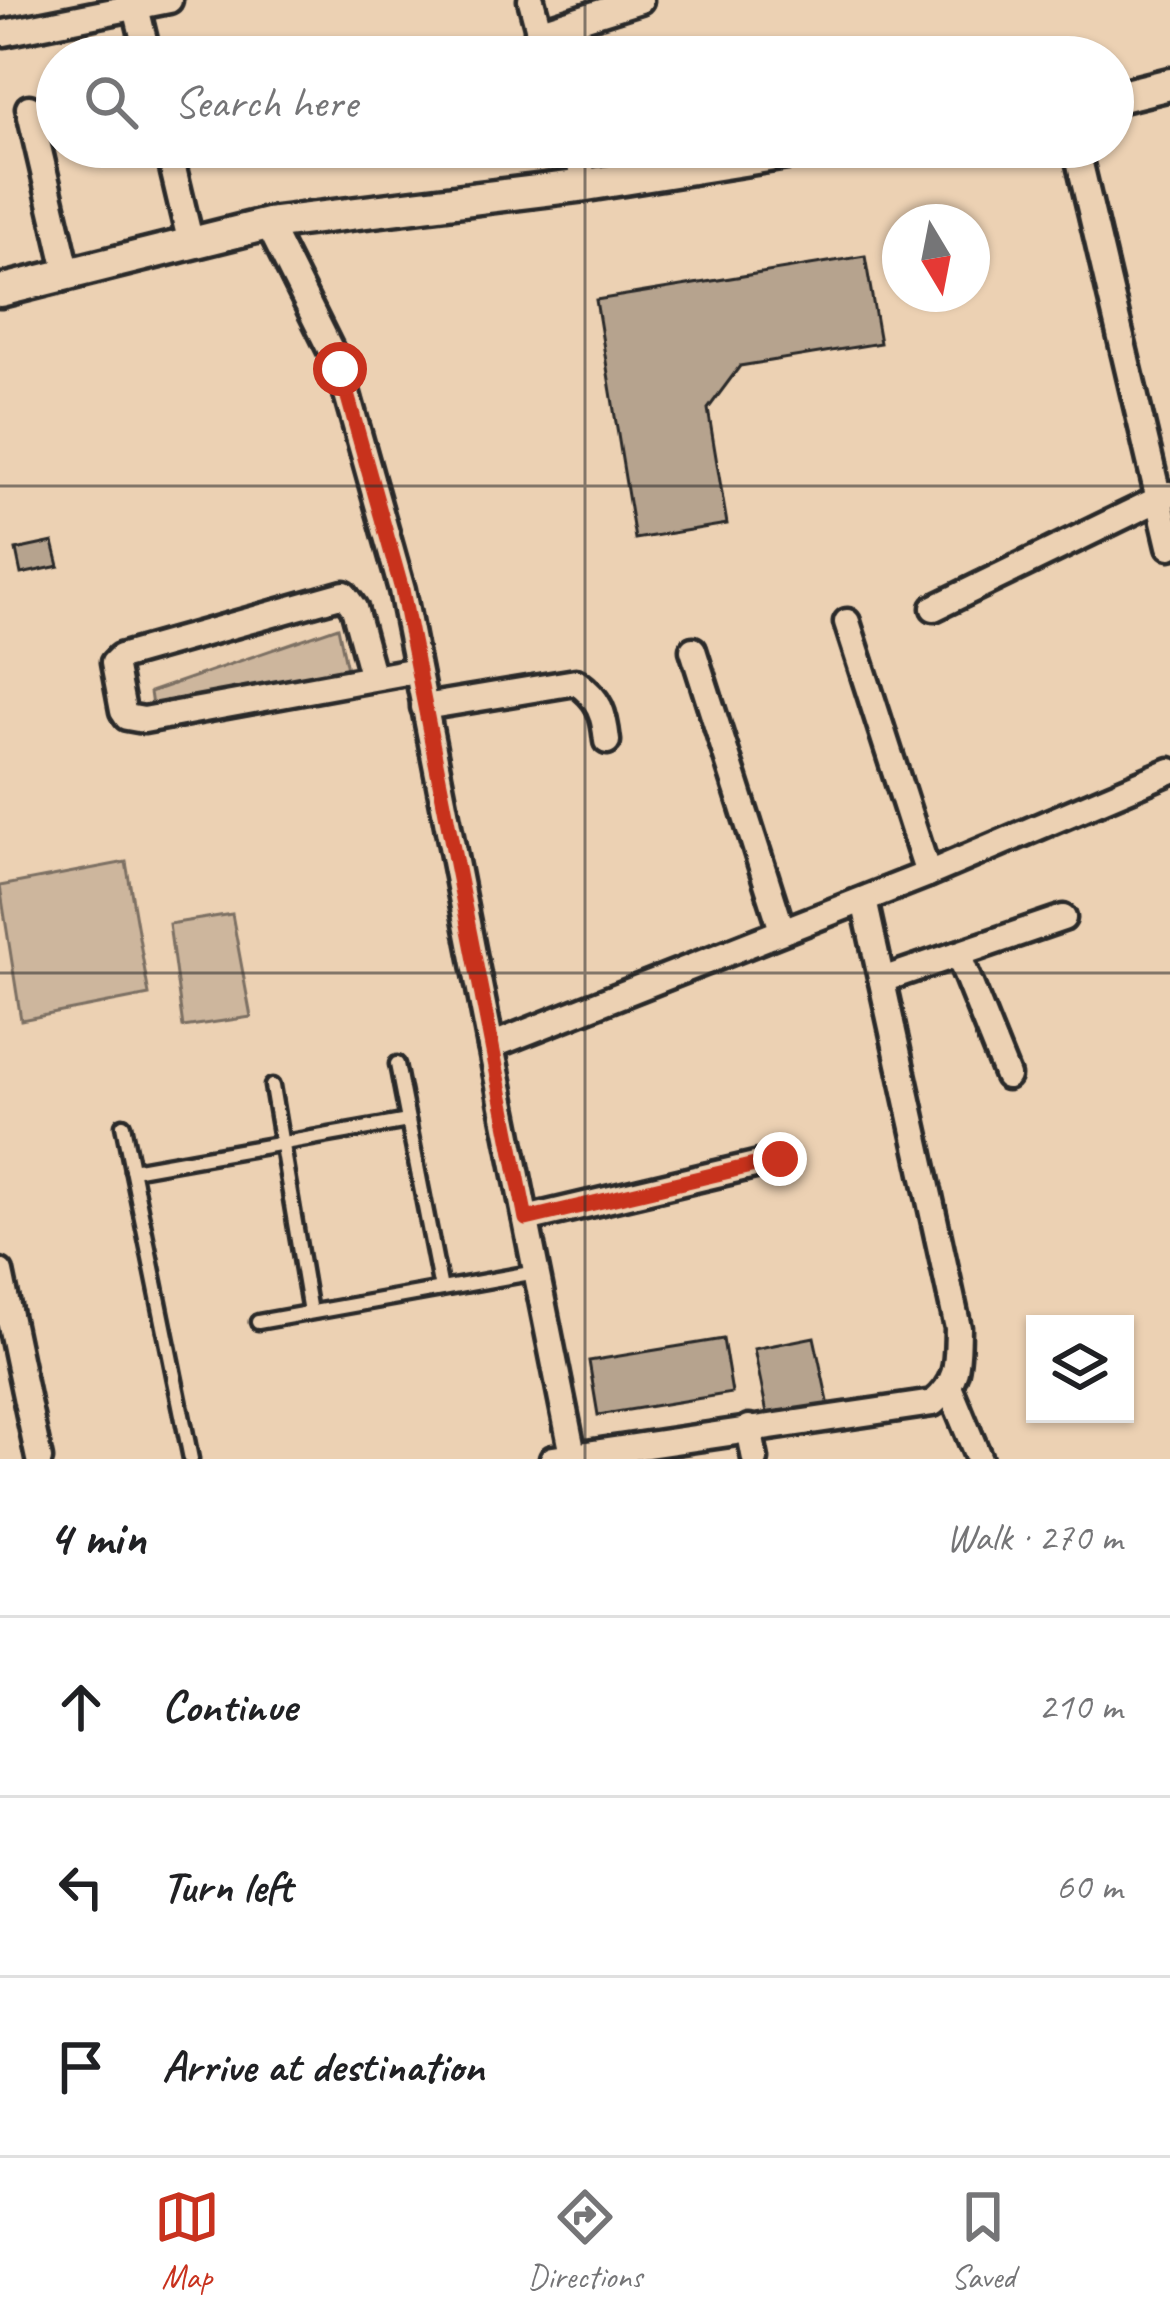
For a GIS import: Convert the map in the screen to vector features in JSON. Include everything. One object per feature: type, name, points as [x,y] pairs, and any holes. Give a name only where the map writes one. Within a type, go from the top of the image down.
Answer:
[{"type":"street","points":[[4,33],[169,0]]},
{"type":"street","points":[[530,0],[540,36]]},
{"type":"street","points":[[562,36],[640,0]]},
{"type":"street","points":[[136,7],[143,36]]},
{"type":"street","points":[[1134,93],[1170,84]]},
{"type":"street","points":[[29,108],[36,138]]},
{"type":"street","points":[[43,168],[68,275]]},
{"type":"street","points":[[173,168],[190,244]]},
{"type":"street","points":[[581,168],[586,184]]},
{"type":"street","points":[[0,291],[268,224],[689,168]]},
{"type":"street","points":[[1081,168],[1165,496],[1170,546]]},
{"type":"street","points":[[268,224],[340,369],[402,590],[536,1272],[563,1457],[661,1450],[749,1428],[933,1403],[950,1389],[957,1364],[958,1328],[864,900]]},
{"type":"street","points":[[934,608],[1165,496]]},
{"type":"street","points":[[373,678],[354,608],[344,595],[120,657],[114,663],[123,711],[133,720],[373,678],[417,670]]},
{"type":"street","points":[[847,622],[928,874]]},
{"type":"street","points":[[693,650],[782,930]]},
{"type":"street","points":[[424,707],[576,682],[596,697],[607,742]]},
{"type":"street","points":[[491,1046],[928,874],[1170,770]]},
{"type":"street","points":[[883,980],[1063,918]]},
{"type":"street","points":[[958,954],[1006,1076]]},
{"type":"street","points":[[526,1219],[780,1159]]},
{"type":"street","points":[[0,1272],[39,1459]]},
{"type":"street","points":[[950,1389],[979,1459]]},
{"type":"street","points":[[749,1428],[755,1459]]},
{"type":"lane","points":[[398,1064],[441,1289]]},
{"type":"lane","points":[[272,1086],[310,1312]]},
{"type":"lane","points":[[132,1170],[408,1121]]},
{"type":"lane","points":[[123,1125],[190,1459]]},
{"type":"lane","points":[[258,1322],[536,1272]]},
{"type":"shaded area","points":[[338,627],[348,674],[155,727],[150,692]]},
{"type":"shaded area","points":[[126,862],[149,995],[21,1020],[0,886]]},
{"type":"shaded area","points":[[232,914],[251,1017],[183,1027],[169,924]]},
{"type":"building","points":[[865,256],[880,343],[740,366],[708,409],[727,524],[635,539],[596,300]]},
{"type":"building","points":[[53,542],[59,566],[21,574],[16,550]]},
{"type":"building","points":[[814,1337],[829,1406],[768,1418],[754,1349]]},
{"type":"building","points":[[723,1339],[732,1393],[598,1415],[589,1361]]},
{"type":"route","points":[[340,369],[402,590],[526,1219],[780,1159]]}]
